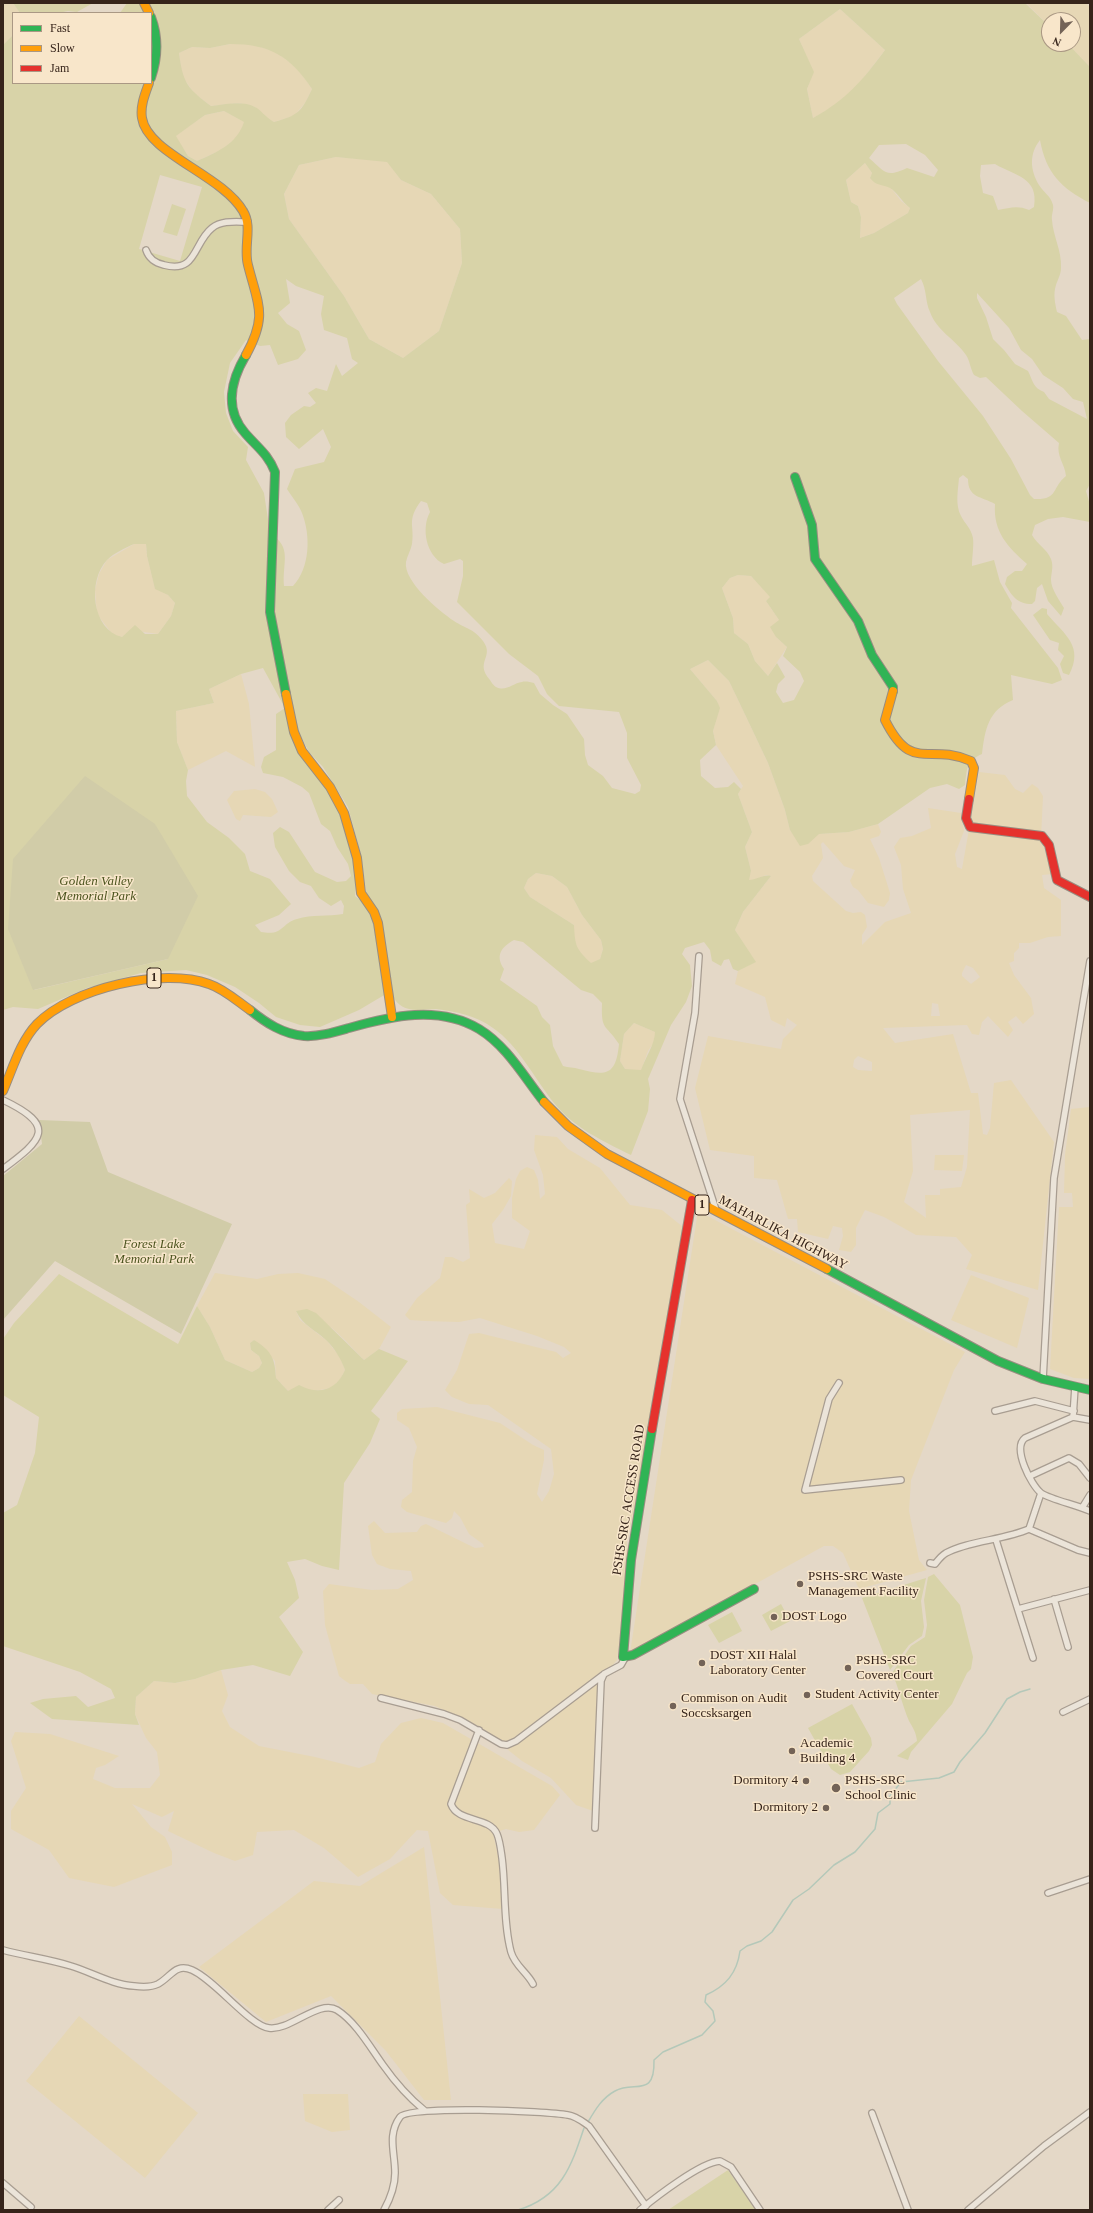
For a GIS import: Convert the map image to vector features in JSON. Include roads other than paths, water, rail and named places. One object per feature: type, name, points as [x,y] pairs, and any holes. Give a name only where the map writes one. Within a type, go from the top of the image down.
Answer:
[{"type":"main road","points":[[144,3],[148,12]]},
{"type":"main road","points":[[152,20],[158,39],[158,49],[152,74]]},
{"type":"main road","points":[[149,84],[141,110],[145,129],[160,145],[226,188],[244,211],[248,222],[249,231],[246,260],[258,295],[259,318],[253,340],[233,378],[231,396],[238,424],[243,433],[268,454],[275,472],[269,592],[272,630],[294,732],[302,751],[338,801],[349,826],[359,868],[361,893],[374,912],[378,923],[392,1017]]},
{"type":"main road","points":[[795,477],[812,525],[815,559],[858,622],[872,655],[893,687],[885,720],[901,747],[908,753],[956,754],[971,761],[974,768],[966,818],[970,827],[1042,836],[1047,841],[1056,878],[1059,882],[1090,897]]},
{"type":"main road","name":"MAHARLIKA HIGHWAY","points":[[3,1091],[30,1032],[48,1013],[87,996],[142,979],[164,977],[190,978],[210,984],[274,1028],[294,1035],[319,1035],[392,1017],[414,1014],[435,1014],[459,1021],[479,1030],[504,1050],[547,1105],[579,1136],[607,1154],[998,1361],[1043,1379],[1090,1390]]},
{"type":"main road","name":"PSHS-SRC ACCESS ROAD","points":[[625,1658],[622,1650],[639,1508],[692,1200]]},
{"type":"main road","points":[[625,1658],[754,1589]]},
{"type":"street","points":[[146,250],[151,259],[156,263],[169,267],[184,265],[191,260],[206,234],[212,227],[229,221],[248,222]]},
{"type":"street","points":[[699,956],[695,1013],[680,1099],[717,1212]]},
{"type":"street","points":[[1043,1379],[1054,1178],[1090,961]]},
{"type":"street","points":[[3,1100],[31,1116],[37,1124],[38,1134],[37,1139],[31,1148],[3,1169]]},
{"type":"street","points":[[839,1383],[829,1398],[804,1490],[901,1480]]},
{"type":"street","points":[[1074,1414],[1075,1387]]},
{"type":"street","points":[[995,1411],[1035,1401],[1090,1420]]},
{"type":"street","points":[[1074,1414],[1022,1440],[1019,1450],[1030,1476],[1041,1493],[1090,1511]]},
{"type":"street","points":[[1030,1476],[1069,1458],[1079,1464],[1090,1478]]},
{"type":"street","points":[[1030,1529],[1041,1493]]},
{"type":"street","points":[[1082,1508],[1090,1496]]},
{"type":"street","points":[[930,1563],[935,1564],[941,1556],[955,1549],[996,1540],[1030,1529],[1078,1550],[1090,1553]]},
{"type":"street","points":[[996,1540],[1033,1658]]},
{"type":"street","points":[[1018,1609],[1090,1591]]},
{"type":"street","points":[[1054,1599],[1068,1647]]},
{"type":"street","points":[[381,1698],[444,1714],[479,1730],[501,1744],[510,1744],[603,1675],[621,1665],[625,1658]]},
{"type":"street","points":[[595,1828],[603,1675]]},
{"type":"street","points":[[1063,1712],[1090,1699]]},
{"type":"street","points":[[479,1730],[451,1804],[458,1813],[489,1825],[498,1836],[504,1875],[511,1952],[518,1967],[530,1978],[533,1984]]},
{"type":"street","points":[[1048,1894],[1090,1879]]},
{"type":"street","points":[[3,1950],[50,1960],[134,1986],[157,1984],[176,1970],[188,1969],[210,1982],[257,2024],[267,2028],[278,2028],[323,2008],[332,2008],[341,2013],[360,2033],[397,2084],[424,2110]]},
{"type":"street","points":[[384,2210],[393,2188],[395,2173],[391,2142],[396,2126],[402,2114],[424,2110],[554,2113],[574,2117],[589,2126],[646,2206]]},
{"type":"street","points":[[968,2210],[1059,2133],[1090,2112]]},
{"type":"street","points":[[872,2113],[908,2210]]},
{"type":"street","points":[[640,2210],[686,2178],[714,2161],[720,2161],[731,2167],[760,2210]]},
{"type":"street","points":[[3,2183],[31,2207]]},
{"type":"street","points":[[328,2210],[340,2200]]},
{"type":"waterway","points":[[588,2122],[593,2113],[606,2097],[622,2088],[647,2084],[651,2080],[654,2060],[663,2052],[702,2035],[715,2021],[713,2011],[705,2002],[706,1995],[725,1983],[729,1978],[736,1966],[740,1951],[747,1946],[761,1941],[772,1932],[793,1900],[809,1889],[834,1865],[855,1852],[875,1829],[878,1813],[890,1804],[890,1796],[901,1782],[939,1778],[954,1772],[960,1762],[985,1733],[1007,1699],[1020,1692],[1030,1689]]},
{"type":"waterway","points":[[518,2210],[533,2204],[545,2197],[554,2189],[569,2168],[584,2128]]},
{"type":"place","name":"PSHS-SRC Waste Management Facility","points":[[800,1584]]},
{"type":"place","name":"DOST Logo","points":[[774,1617]]},
{"type":"place","name":"DOST XII Halal Laboratory Center","points":[[702,1663]]},
{"type":"place","name":"PSHS-SRC Covered Court","points":[[848,1668]]},
{"type":"place","name":"Student Activity Center","points":[[807,1695]]},
{"type":"place","name":"Commison on Audit Soccsksargen","points":[[673,1706]]},
{"type":"place","name":"Academic Building 4","points":[[792,1751]]},
{"type":"place","name":"Dormitory 4","points":[[806,1781]]},
{"type":"place","name":"PSHS-SRC School Clinic","points":[[836,1788]]},
{"type":"place","name":"Dormitory 2","points":[[826,1808]]},
{"type":"park label","name":"Golden Valley Memorial Park","points":[[96,890]]},
{"type":"park label","name":"Forest Lake Memorial Park","points":[[154,1252]]}]
